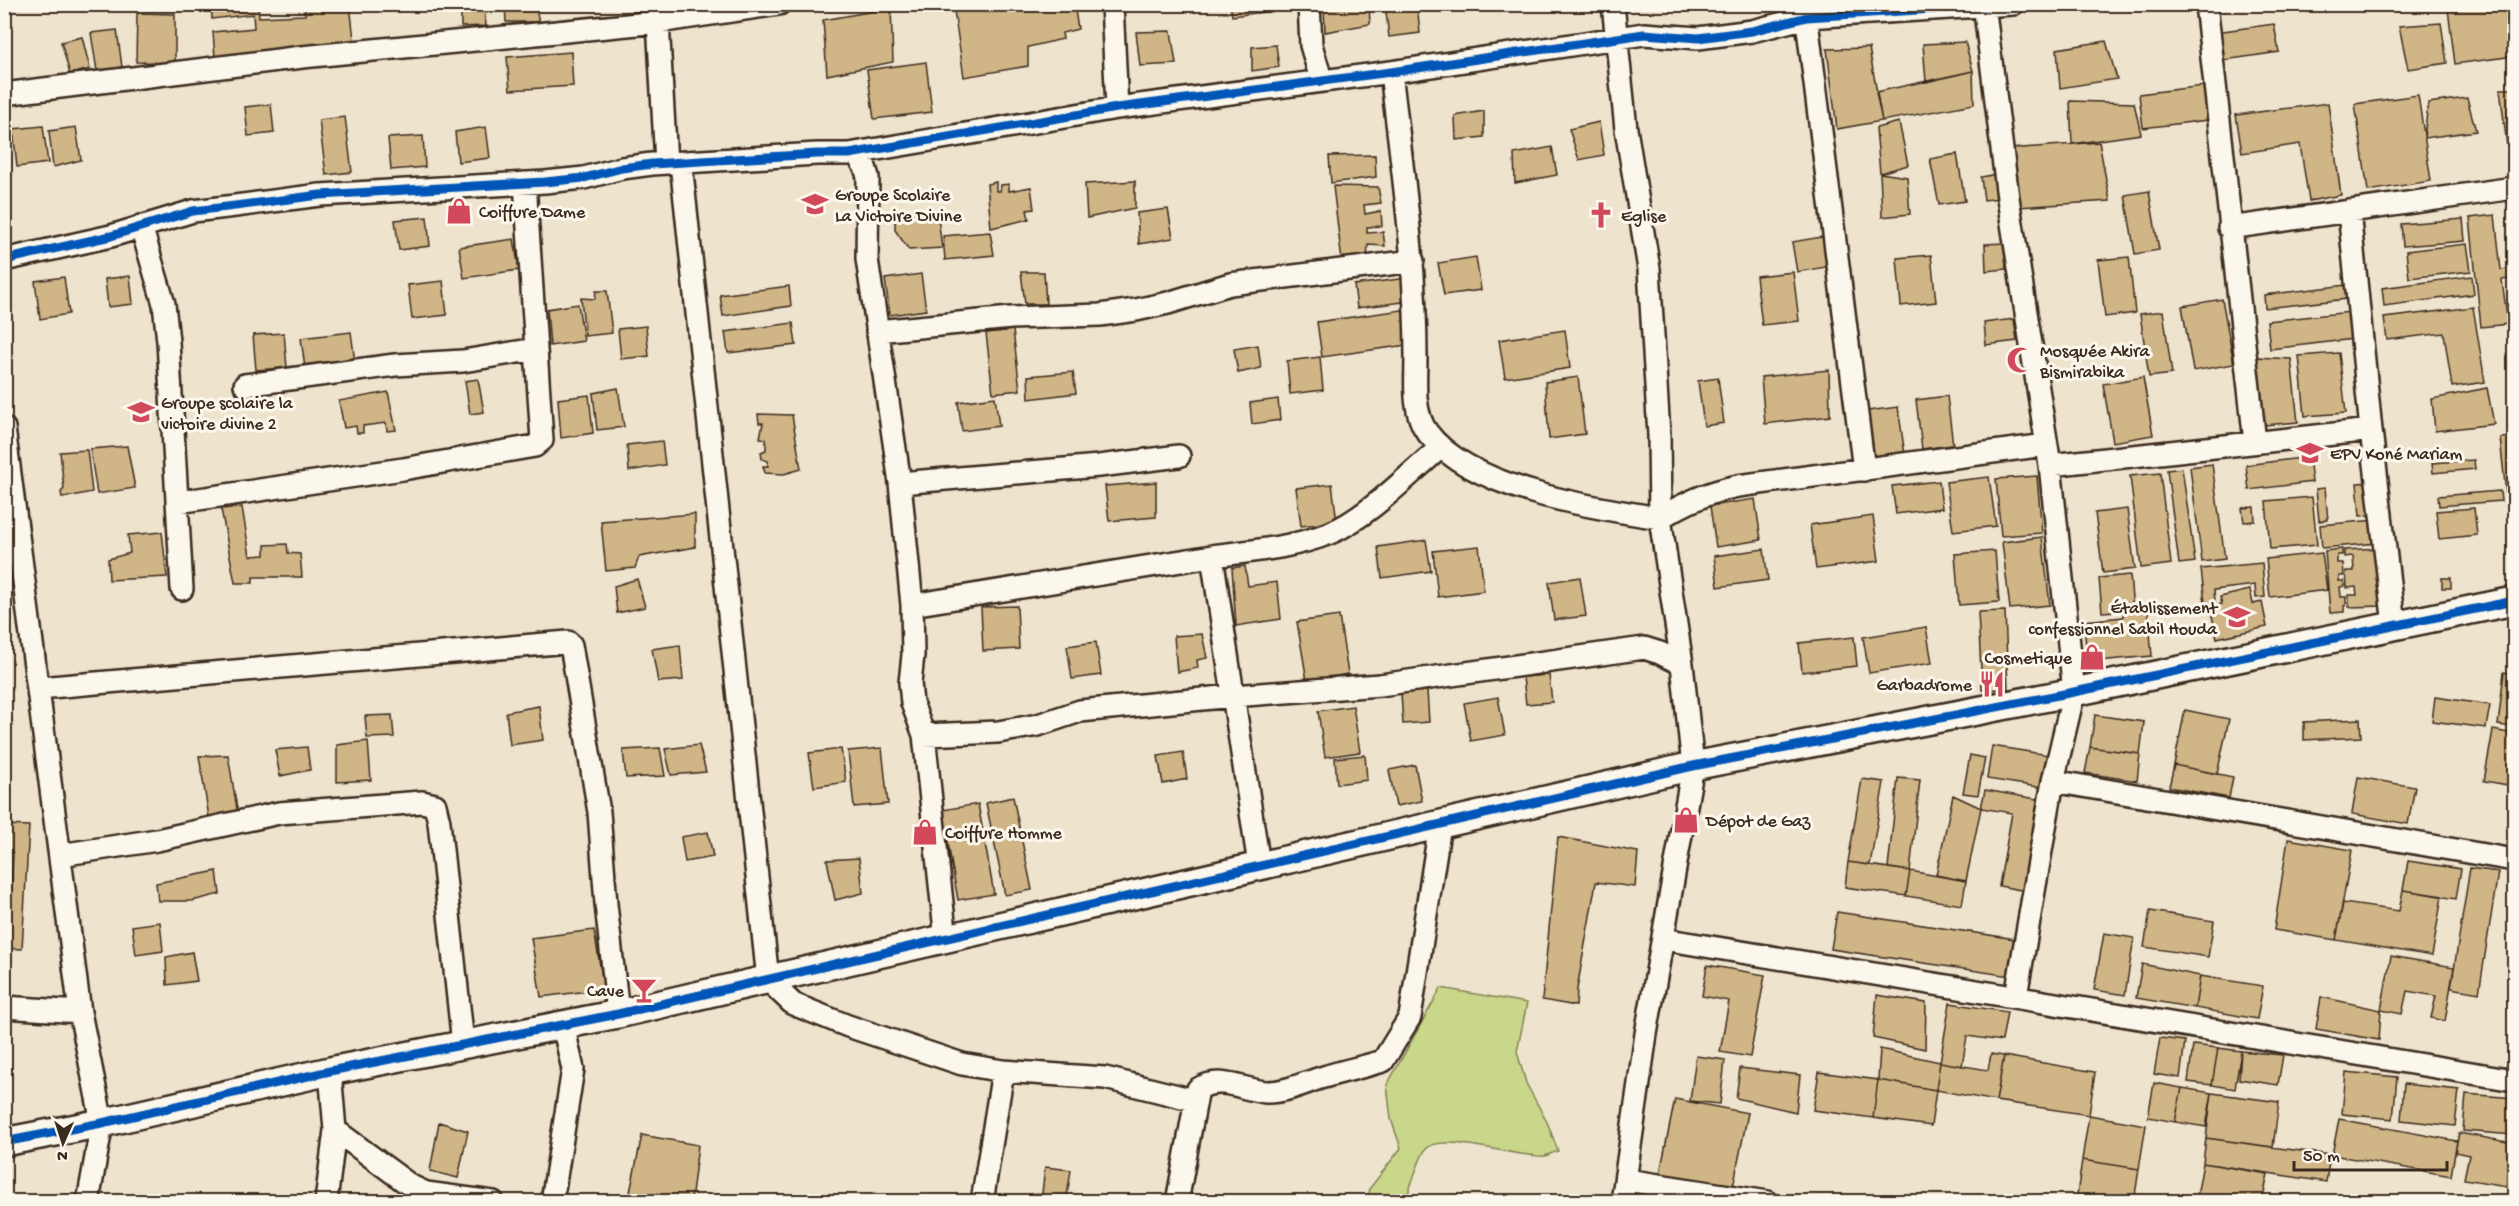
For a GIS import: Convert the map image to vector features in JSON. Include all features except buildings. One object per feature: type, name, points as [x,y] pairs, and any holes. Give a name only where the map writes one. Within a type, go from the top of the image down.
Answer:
[{"type":"street","points":[[4,94],[657,13],[779,4]]},
{"type":"street","points":[[1112,4],[1117,108]]},
{"type":"street","points":[[1309,4],[1311,45],[1321,80]]},
{"type":"street","points":[[1613,4],[1626,129],[1648,269],[1659,435],[1660,518],[1682,664],[1693,766],[1646,1034],[1622,1202]]},
{"type":"street","points":[[4,260],[100,239],[193,211],[320,195],[584,178],[622,168],[673,163],[856,153],[1117,108],[1391,72],[1651,33],[1698,38],[1727,36],[1806,11],[2013,4]]},
{"type":"street","points":[[2206,4],[2229,228],[2255,442]]},
{"type":"street","points":[[1984,5],[2008,198],[2048,455],[2074,692],[2053,781],[2016,996]]},
{"type":"street","points":[[1806,11],[1864,470]]},
{"type":"street","points":[[657,13],[768,980],[793,1004],[848,1026],[962,1064],[1003,1071],[1105,1078],[1194,1100]]},
{"type":"street","points":[[1391,72],[1417,309],[1417,406],[1425,430],[1440,448],[1479,473],[1536,494],[1660,518],[1689,501],[1713,491],[1764,481],[1864,470],[2048,455],[2255,442],[2371,430]]},
{"type":"street","points":[[856,153],[868,177],[867,259],[900,483],[912,605],[912,703],[924,735],[946,940]]},
{"type":"street","points":[[178,502],[367,475],[535,446],[542,440],[525,183]]},
{"type":"street","points":[[2229,228],[2514,188]]},
{"type":"street","points":[[2349,211],[2394,625]]},
{"type":"street","points":[[141,226],[164,304],[182,590]]},
{"type":"street","points":[[877,331],[982,321],[1100,315],[1168,303],[1230,284],[1413,261]]},
{"type":"street","points":[[245,385],[395,365],[463,361],[536,349]]},
{"type":"street","points":[[4,429],[13,558],[39,688],[80,1012],[102,1123],[88,1202]]},
{"type":"street","points":[[912,605],[1289,545],[1331,532],[1362,514],[1440,448]]},
{"type":"street","points":[[900,483],[1099,466],[1179,456]]},
{"type":"street","points":[[1212,556],[1259,865]]},
{"type":"street","points":[[4,1142],[102,1123],[330,1071],[618,1014],[1693,766],[2074,692],[2514,601]]},
{"type":"street","points":[[39,688],[568,642],[571,645],[599,812],[618,1014]]},
{"type":"street","points":[[924,735],[998,732],[1038,725],[1080,711],[1380,685],[1644,648],[1682,664]]},
{"type":"street","points":[[2053,781],[2514,860]]},
{"type":"street","points":[[60,855],[157,840],[279,813],[422,802],[435,805],[439,822],[463,1044]]},
{"type":"street","points":[[1177,1202],[1194,1100],[1198,1089],[1220,1082],[1267,1092],[1299,1086],[1383,1061],[1410,1017],[1440,825]]},
{"type":"street","points":[[1663,939],[2514,1080]]},
{"type":"street","points":[[4,1008],[80,1012]]},
{"type":"street","points":[[552,1202],[573,1069],[563,1025]]},
{"type":"street","points":[[326,1202],[335,1130],[330,1071]]},
{"type":"street","points":[[982,1202],[1003,1071]]},
{"type":"street","points":[[335,1130],[411,1186],[426,1193],[493,1202]]},
{"type":"street","points":[[1626,1179],[1767,1202]]},
{"type":"green space","points":[[1441,988],[1527,1003],[1517,1052],[1526,1083],[1547,1122],[1558,1151],[1545,1156],[1533,1156],[1464,1144],[1434,1144],[1423,1153],[1405,1201],[1368,1201],[1370,1188],[1401,1148],[1391,1119],[1387,1085]]},
{"type":"cycle path","points":[[4,260],[111,236],[193,211],[320,195],[545,182],[584,178],[622,168],[652,164],[849,154],[1117,108],[1391,72],[1644,34],[1698,38],[1752,31],[1807,17],[2013,4]]},
{"type":"cycle path","points":[[4,1142],[102,1123],[330,1071],[618,1014],[1693,766],[2074,692],[2514,601]]},
{"type":"place","name":"Groupe Scolaire La Victoire Divine","points":[[815,204]]},
{"type":"place","name":"Coiffure Dame","points":[[459,211]]},
{"type":"place","name":"Eglise","points":[[1601,215]]},
{"type":"place","name":"Mosquée Akira Bismirabika","points":[[2020,360]]},
{"type":"place","name":"Groupe scolaire la victoire divine 2","points":[[141,412]]},
{"type":"place","name":"EPV Koné Mariam","points":[[2310,453]]},
{"type":"place","name":"Établissement confessionnel Sabil Houda","points":[[2237,617]]},
{"type":"place","name":"Cosmetique","points":[[2092,657]]},
{"type":"place","name":"Garbadrome","points":[[1992,684]]},
{"type":"place","name":"Dépot de Gaz","points":[[1686,820]]},
{"type":"place","name":"Coiffure Homme","points":[[925,832]]},
{"type":"place","name":"Cave","points":[[644,990]]}]
